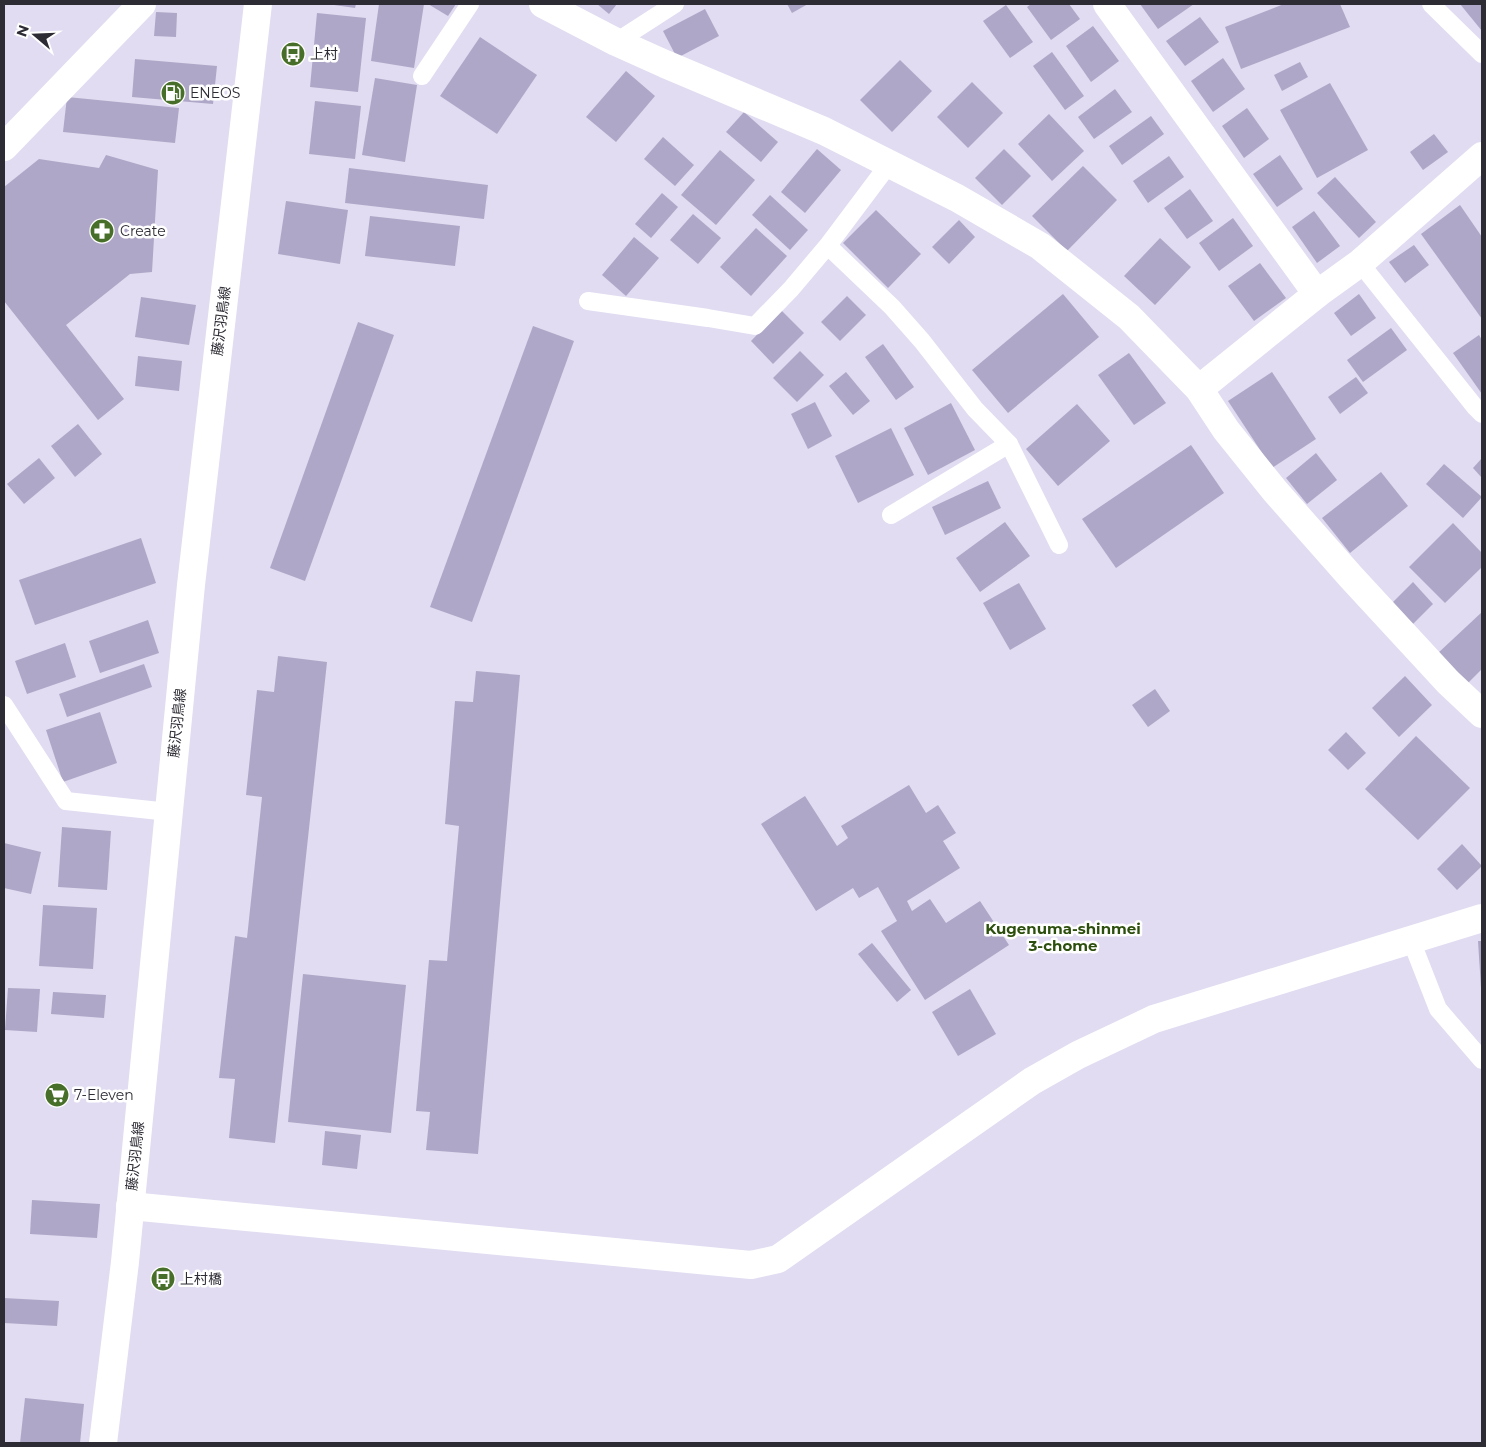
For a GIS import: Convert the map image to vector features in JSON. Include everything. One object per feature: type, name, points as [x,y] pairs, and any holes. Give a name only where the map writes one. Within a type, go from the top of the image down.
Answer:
[{"type":"street","points":[[4,147],[142,4]]},
{"type":"street","name":"藤沢羽鳥線","points":[[103,1443],[130,1206],[191,585],[258,4]]},
{"type":"street","points":[[542,4],[616,42],[824,131],[957,198],[1040,246],[1128,317],[1199,389],[1226,430],[1275,491],[1448,682],[1482,714]]},
{"type":"street","points":[[1107,4],[1317,294]]},
{"type":"street","points":[[1199,389],[1317,294],[1360,262],[1482,156]]},
{"type":"street","points":[[130,1206],[751,1265],[778,1259],[1032,1081],[1078,1055],[1154,1019],[1482,918]]},
{"type":"lane","points":[[422,76],[470,4]]},
{"type":"lane","points":[[616,42],[675,4]]},
{"type":"lane","points":[[1431,4],[1482,54]]},
{"type":"lane","points":[[588,301],[755,326],[791,289],[828,246],[889,164]]},
{"type":"lane","points":[[828,246],[892,307],[922,341],[975,409],[1010,444],[1059,545]]},
{"type":"lane","points":[[1360,262],[1474,407],[1482,414]]},
{"type":"lane","points":[[891,515],[1010,444]]},
{"type":"lane","points":[[4,705],[66,801],[169,812]]},
{"type":"lane","points":[[1410,940],[1438,1009],[1482,1060]]},
{"type":"building","points":[[334,4],[356,4],[355,8]]},
{"type":"building","points":[[379,4],[424,4],[414,68],[371,61]]},
{"type":"building","points":[[428,4],[456,4],[448,16]]},
{"type":"building","points":[[597,4],[617,4],[609,14]]},
{"type":"building","points":[[787,4],[808,4],[792,13]]},
{"type":"building","points":[[1031,4],[1069,4],[1080,19],[1051,40],[1027,7]]},
{"type":"building","points":[[1140,4],[1194,4],[1158,29]]},
{"type":"building","points":[[1284,4],[1340,4],[1350,27],[1241,69],[1225,27]]},
{"type":"building","points":[[1460,4],[1482,4],[1482,31]]},
{"type":"building","points":[[1006,5],[1033,42],[1010,58],[983,21]]},
{"type":"building","points":[[705,9],[719,36],[677,58],[663,31]]},
{"type":"building","points":[[156,12],[177,13],[176,37],[154,36]]},
{"type":"building","points":[[317,13],[366,18],[358,92],[310,87]]},
{"type":"building","points":[[1200,17],[1219,42],[1185,66],[1166,41]]},
{"type":"building","points":[[1093,26],[1119,61],[1091,82],[1066,46]]},
{"type":"building","points":[[480,37],[537,75],[497,134],[440,96]]},
{"type":"building","points":[[1052,52],[1084,96],[1065,110],[1033,66]]},
{"type":"building","points":[[1223,58],[1245,89],[1213,112],[1191,81]]},
{"type":"building","points":[[135,59],[217,66],[213,104],[132,97]]},
{"type":"building","points":[[900,60],[932,91],[892,132],[860,100]]},
{"type":"building","points":[[1300,62],[1308,77],[1282,91],[1274,75]]},
{"type":"building","points":[[626,71],[655,96],[616,142],[586,117]]},
{"type":"building","points":[[375,78],[417,85],[405,162],[362,155]]},
{"type":"building","points":[[972,82],[1003,113],[968,148],[937,117]]},
{"type":"building","points":[[1330,83],[1368,150],[1317,178],[1280,110]]},
{"type":"building","points":[[1115,89],[1132,112],[1094,139],[1078,117]]},
{"type":"building","points":[[67,97],[179,108],[175,143],[63,132]]},
{"type":"building","points":[[315,101],[361,106],[355,159],[309,154]]},
{"type":"building","points":[[1247,108],[1269,139],[1244,158],[1222,126]]},
{"type":"building","points":[[744,112],[778,142],[761,162],[726,132]]},
{"type":"building","points":[[1049,114],[1084,151],[1052,181],[1018,144]]},
{"type":"building","points":[[1151,116],[1164,134],[1122,165],[1109,146]]},
{"type":"building","points":[[1434,134],[1448,152],[1423,170],[1410,152]]},
{"type":"building","points":[[663,137],[694,165],[675,186],[644,159]]},
{"type":"building","points":[[817,149],[841,170],[805,213],[781,192]]},
{"type":"building","points":[[1004,149],[1031,176],[1002,205],[975,178]]},
{"type":"building","points":[[720,150],[755,180],[716,225],[681,195]]},
{"type":"building","points":[[106,155],[158,170],[152,272],[130,274],[66,325],[124,399],[98,420],[4,301],[4,187],[39,159],[99,168]]},
{"type":"building","points":[[1280,155],[1303,189],[1277,207],[1253,174]]},
{"type":"building","points":[[1169,156],[1184,177],[1148,203],[1133,181]]},
{"type":"building","points":[[1083,166],[1117,200],[1067,251],[1032,216]]},
{"type":"building","points":[[349,168],[488,185],[484,219],[345,203]]},
{"type":"building","points":[[1335,177],[1376,222],[1359,238],[1317,193]]},
{"type":"building","points":[[1190,189],[1213,221],[1187,239],[1164,208]]},
{"type":"building","points":[[662,193],[678,207],[651,238],[635,224]]},
{"type":"building","points":[[770,195],[808,230],[790,250],[752,215]]},
{"type":"building","points":[[286,201],[348,210],[340,264],[278,254]]},
{"type":"building","points":[[1460,205],[1482,237],[1482,319],[1421,234]]},
{"type":"building","points":[[876,210],[921,254],[888,288],[843,243]]},
{"type":"building","points":[[1314,211],[1340,246],[1317,263],[1292,227]]},
{"type":"building","points":[[693,214],[721,238],[698,264],[670,240]]},
{"type":"building","points":[[370,216],[460,226],[455,266],[365,256]]},
{"type":"building","points":[[1233,218],[1253,246],[1219,271],[1199,243]]},
{"type":"building","points":[[959,220],[975,237],[949,264],[932,247]]},
{"type":"building","points":[[756,228],[787,256],[751,296],[720,267]]},
{"type":"building","points":[[634,237],[659,258],[626,296],[602,275]]},
{"type":"building","points":[[1160,238],[1191,267],[1155,305],[1124,276]]},
{"type":"building","points":[[1414,245],[1429,265],[1405,283],[1389,262]]},
{"type":"building","points":[[1260,263],[1286,298],[1254,321],[1228,286]]},
{"type":"building","points":[[1063,294],[1099,337],[1008,413],[972,370]]},
{"type":"building","points":[[1359,294],[1376,318],[1351,336],[1334,313]]},
{"type":"building","points":[[847,296],[866,315],[840,341],[821,322]]},
{"type":"building","points":[[141,297],[196,305],[189,345],[135,337]]},
{"type":"building","points":[[781,310],[804,333],[773,364],[751,341]]},
{"type":"building","points":[[358,322],[394,335],[305,581],[270,568]]},
{"type":"building","points":[[533,326],[574,341],[472,622],[430,607]]},
{"type":"building","points":[[1391,328],[1407,350],[1363,382],[1347,360]]},
{"type":"building","points":[[1479,335],[1482,340],[1482,394],[1453,353]]},
{"type":"building","points":[[883,344],[914,387],[896,400],[865,357]]},
{"type":"building","points":[[800,351],[824,375],[797,402],[773,378]]},
{"type":"building","points":[[1129,353],[1166,403],[1134,425],[1098,375]]},
{"type":"building","points":[[138,356],[182,361],[179,391],[135,386]]},
{"type":"building","points":[[846,372],[870,401],[853,415],[829,386]]},
{"type":"building","points":[[1272,372],[1316,439],[1272,468],[1228,401]]},
{"type":"building","points":[[1356,377],[1368,393],[1340,414],[1328,397]]},
{"type":"building","points":[[815,402],[832,436],[808,449],[791,414]]},
{"type":"building","points":[[951,403],[975,450],[928,475],[904,428]]},
{"type":"building","points":[[1077,404],[1110,441],[1058,486],[1026,449]]},
{"type":"building","points":[[78,424],[102,454],[75,477],[51,446]]},
{"type":"building","points":[[891,428],[914,475],[858,503],[835,456]]},
{"type":"building","points":[[1191,445],[1224,493],[1116,568],[1082,519]]},
{"type":"building","points":[[1316,453],[1337,480],[1307,504],[1286,478]]},
{"type":"building","points":[[39,458],[55,478],[24,504],[7,484]]},
{"type":"building","points":[[1482,458],[1482,478],[1473,468]]},
{"type":"building","points":[[1444,464],[1482,497],[1463,518],[1426,484]]},
{"type":"building","points":[[1381,472],[1408,506],[1350,553],[1322,518]]},
{"type":"building","points":[[988,481],[1001,508],[945,535],[932,507]]},
{"type":"building","points":[[1005,522],[1030,556],[980,592],[956,558]]},
{"type":"building","points":[[1453,523],[1482,553],[1482,567],[1445,603],[1409,567]]},
{"type":"building","points":[[141,538],[156,583],[35,625],[19,580]]},
{"type":"building","points":[[1413,582],[1433,604],[1409,628],[1388,607]]},
{"type":"building","points":[[1019,583],[1046,629],[1010,650],[983,603]]},
{"type":"building","points":[[1482,612],[1482,669],[1466,685],[1437,654]]},
{"type":"building","points":[[148,620],[159,653],[100,673],[89,641]]},
{"type":"building","points":[[65,643],[76,677],[27,694],[15,661]]},
{"type":"building","points":[[278,656],[327,662],[275,1143],[229,1138],[235,1079],[219,1078],[235,936],[247,938],[262,797],[246,795],[257,690],[274,692]]},
{"type":"building","points":[[144,664],[152,687],[67,717],[59,694]]},
{"type":"building","points":[[476,671],[520,675],[478,1154],[426,1150],[430,1112],[416,1111],[429,960],[447,961],[459,826],[445,824],[455,701],[473,702]]},
{"type":"building","points":[[1405,676],[1432,705],[1399,737],[1372,708]]},
{"type":"building","points":[[1155,689],[1170,711],[1148,727],[1132,705]]},
{"type":"building","points":[[100,712],[117,763],[63,782],[46,730]]},
{"type":"building","points":[[1346,732],[1366,753],[1348,770],[1328,750]]},
{"type":"building","points":[[1416,736],[1470,788],[1418,840],[1365,789]]},
{"type":"building","points":[[909,785],[926,813],[938,805],[956,833],[943,841],[960,868],[907,901],[912,911],[930,899],[946,923],[980,901],[1009,945],[925,1000],[881,931],[897,921],[878,887],[859,898],[853,888],[816,911],[761,824],[805,796],[837,846],[848,838],[841,826]]},
{"type":"building","points":[[62,827],[111,831],[107,890],[58,887]]},
{"type":"building","points":[[4,843],[41,852],[31,894],[4,888]]},
{"type":"building","points":[[1462,844],[1482,866],[1457,890],[1437,869]]},
{"type":"building","points":[[43,905],[97,908],[93,969],[39,966]]},
{"type":"building","points":[[1478,941],[1482,941],[1482,988],[1481,988]]},
{"type":"building","points":[[872,943],[911,990],[897,1002],[858,954]]},
{"type":"building","points":[[303,974],[406,985],[391,1133],[288,1122]]},
{"type":"building","points":[[8,988],[40,989],[37,1032],[5,1030]]},
{"type":"building","points":[[970,989],[996,1034],[958,1056],[932,1012]]},
{"type":"building","points":[[53,992],[106,995],[104,1018],[51,1014]]},
{"type":"building","points":[[325,1131],[361,1135],[357,1169],[322,1165]]},
{"type":"building","points":[[32,1200],[100,1204],[97,1238],[30,1234]]},
{"type":"building","points":[[4,1298],[59,1301],[57,1326],[4,1323]]},
{"type":"building","points":[[25,1398],[84,1404],[80,1443],[20,1443]]},
{"type":"place","name":"上村","points":[[293,54]]},
{"type":"place","name":"ENEOS","points":[[173,93]]},
{"type":"place","name":"Create","points":[[102,231]]},
{"type":"place","name":"7-Eleven","points":[[57,1095]]},
{"type":"place","name":"上村橋","points":[[163,1279]]},
{"type":"district","name":"Kugenuma-shinmei 3-chome","points":[[1063,936]]}]
